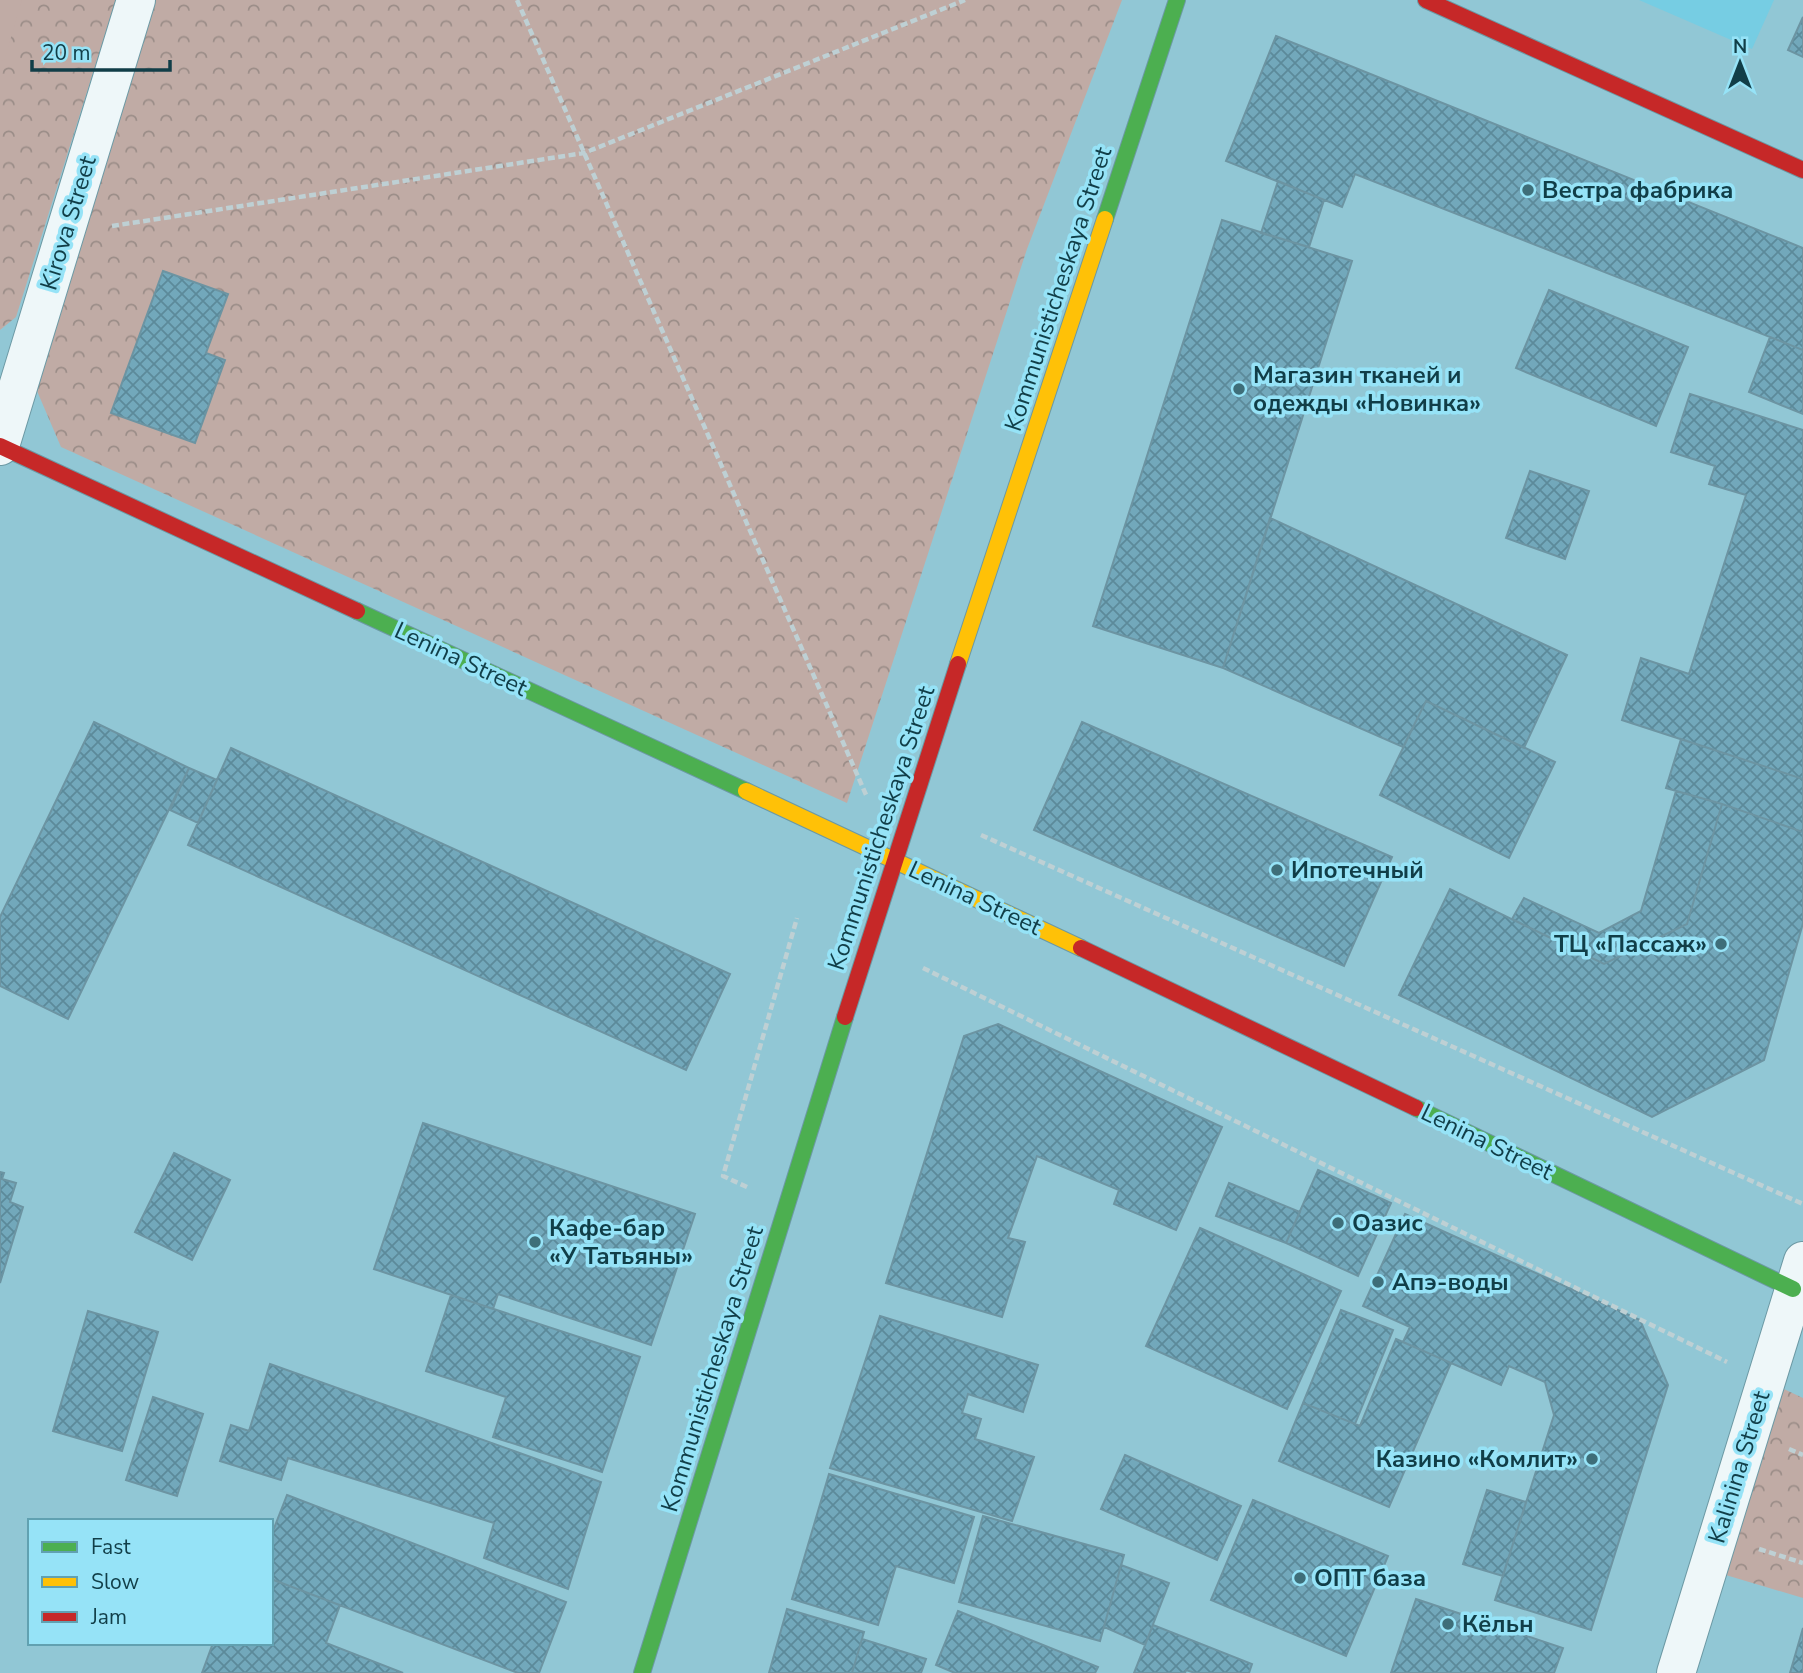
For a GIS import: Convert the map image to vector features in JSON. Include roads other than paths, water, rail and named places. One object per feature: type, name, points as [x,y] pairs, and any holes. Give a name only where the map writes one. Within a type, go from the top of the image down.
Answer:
[{"type":"street","name":"Kirova Street","points":[[0,446],[136,0]]},
{"type":"street","name":"Kommunisticheskaya Street","points":[[642,1673],[894,859],[1177,0]]},
{"type":"street","points":[[1426,0],[1803,170]]},
{"type":"street","name":"Lenina Street","points":[[0,446],[894,859],[1800,1270]]},
{"type":"street","name":"Kalinina Street","points":[[1676,1673],[1800,1270]]},
{"type":"place","name":"Вестра фабрика","points":[[1528,190]]},
{"type":"place","name":"Магазин тканей и одежды «Новинка»","points":[[1239,389]]},
{"type":"place","name":"Ипотечный","points":[[1277,870]]},
{"type":"place","name":"ТЦ «Пассаж»","points":[[1721,944]]},
{"type":"place","name":"Оазис","points":[[1338,1223]]},
{"type":"place","name":"Кафе-бар «У Татьяны»","points":[[535,1242]]},
{"type":"place","name":"Апэ-воды","points":[[1378,1282]]},
{"type":"place","name":"Казино «Комлит»","points":[[1592,1459]]},
{"type":"place","name":"ОПТ база","points":[[1300,1578]]},
{"type":"place","name":"Кёльн","points":[[1448,1624]]}]
